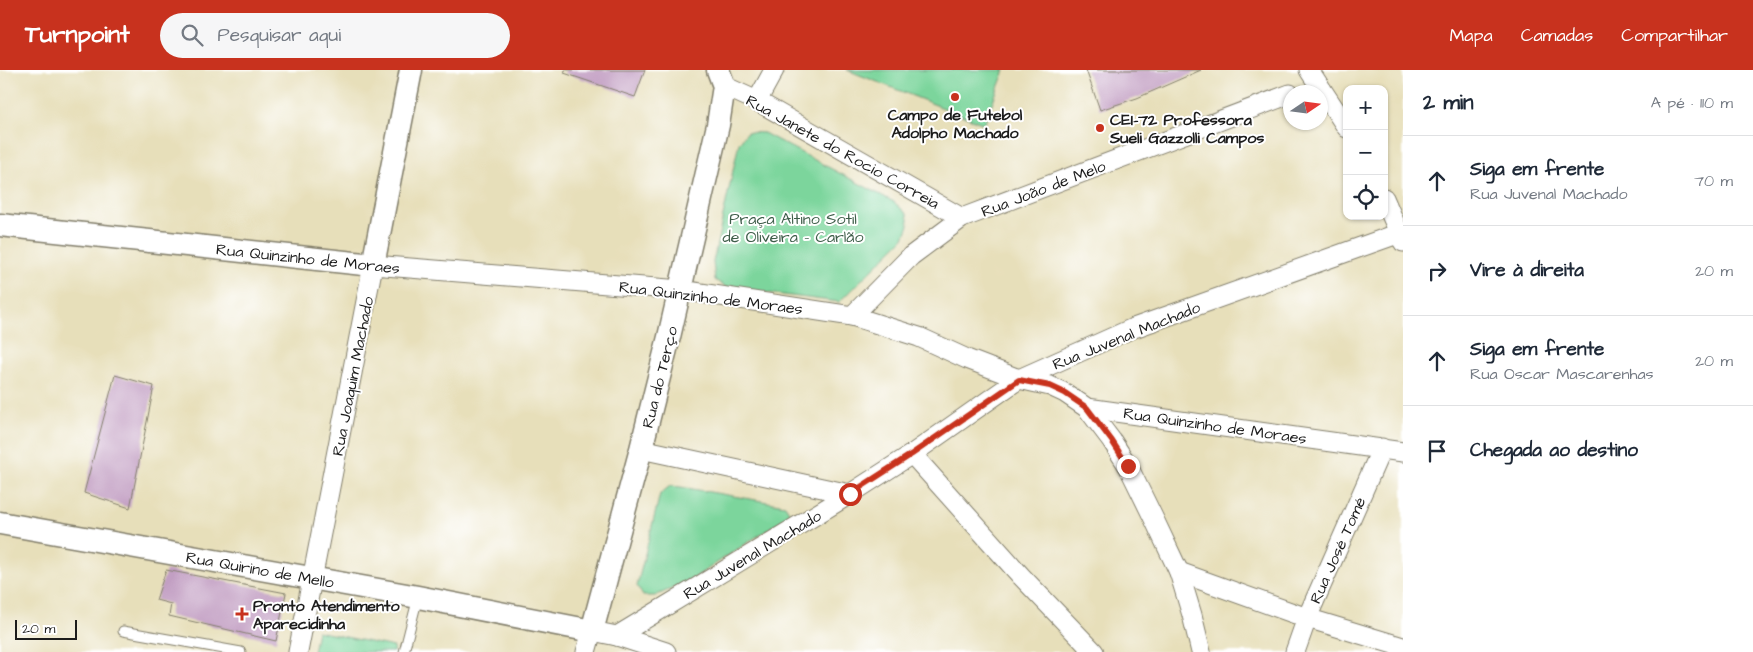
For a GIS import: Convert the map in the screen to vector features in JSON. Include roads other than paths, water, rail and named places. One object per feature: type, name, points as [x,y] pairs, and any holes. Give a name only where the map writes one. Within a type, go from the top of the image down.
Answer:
[{"type":"street","name":"Rua Joaquim Machado","points":[[298,652],[411,70]]},
{"type":"street","points":[[757,101],[774,70]]},
{"type":"street","points":[[1304,85],[1314,77],[1343,122]]},
{"type":"street","name":"Rua Janete do Rocio Correia","points":[[721,78],[757,101],[962,218]]},
{"type":"street","name":"Rua do Terço","points":[[586,652],[641,449],[681,290],[695,221],[718,126],[721,78]]},
{"type":"street","name":"Rua João de Melo","points":[[852,316],[911,256],[962,218],[1283,97]]},
{"type":"street","points":[[1388,207],[1402,238]]},
{"type":"street","name":"Rua Quinzinho de Moraes","points":[[0,225],[373,265],[681,290],[852,316],[920,337],[1019,380],[1050,386],[1065,393],[1087,408],[1403,452]]},
{"type":"street","name":"Rua Juvenal Machado","points":[[617,636],[850,494],[912,454],[1019,380],[1131,329],[1402,238]]},
{"type":"street","points":[[1087,408],[1128,466],[1179,572],[1192,615],[1200,652]]},
{"type":"street","name":"Rua José Tomé","points":[[1295,652],[1307,618],[1382,448]]},
{"type":"street","points":[[641,449],[850,494]]},
{"type":"street","points":[[912,454],[1021,576],[1094,652]]},
{"type":"street","name":"Rua Quirino de Mello","points":[[0,523],[418,597],[617,636],[666,652]]},
{"type":"street","points":[[1179,572],[1307,618],[1403,647]]},
{"type":"lane","points":[[404,652],[418,597]]},
{"type":"lane","points":[[124,631],[241,652]]},
{"type":"place","name":"Campo de Futebol Adolpho Machado","points":[[955,97]]},
{"type":"place","name":"CEI-72 Professora Sueli Gazzolli Campos","points":[[1100,128]]},
{"type":"place","name":"Pronto Atendimento Aparecidinha","points":[[242,614]]},
{"type":"park label","name":"Praça Altino Sotil de Oliveira - Carlão","points":[[793,227]]}]
